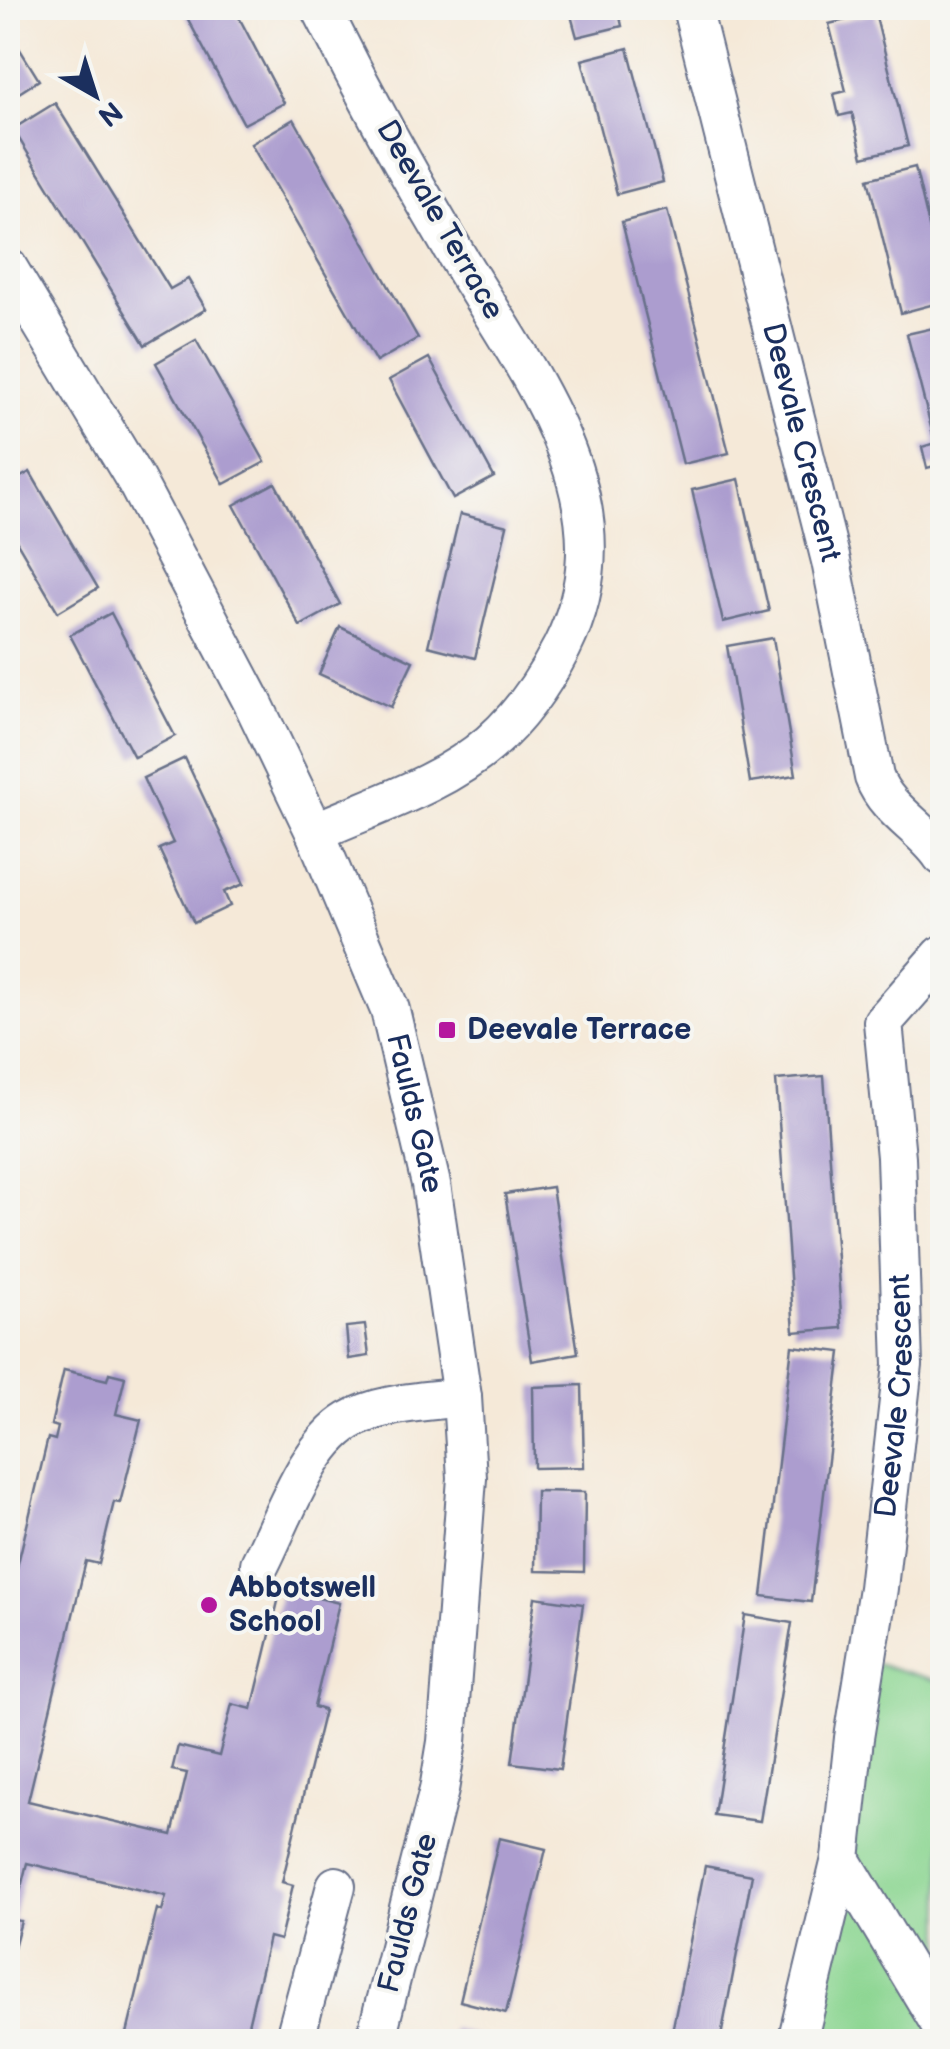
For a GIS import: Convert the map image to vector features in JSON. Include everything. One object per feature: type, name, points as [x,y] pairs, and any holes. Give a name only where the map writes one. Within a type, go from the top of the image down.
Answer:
[{"type":"street","name":"Deevale Terrace","points":[[315,832],[441,776],[490,744],[529,701],[570,630],[582,590],[588,548],[582,501],[562,437],[522,359],[451,247],[321,8]]},
{"type":"street","name":"Deevale Crescent","points":[[692,8],[831,561],[874,778],[888,802],[930,838],[942,856]]},
{"type":"street","name":"Faulds Gate","points":[[11,283],[136,481],[315,832],[390,1010],[431,1184],[462,1397],[466,1478],[447,1742],[439,1790],[375,2042]]},
{"type":"street","name":"Deevale Crescent","points":[[797,2042],[840,1860],[854,1738],[878,1588],[903,1366],[896,1156],[883,1022],[942,955]]},
{"type":"street","points":[[260,1564],[322,1442],[350,1421],[382,1408],[462,1397]]},
{"type":"street","points":[[840,1860],[942,2027],[938,2042]]},
{"type":"street","points":[[294,2042],[336,1886]]},
{"type":"green space","points":[[867,1661],[942,1682],[942,2041],[797,2042]]},
{"type":"building","points":[[182,8],[234,8],[284,103],[244,124]]},
{"type":"building","points":[[569,8],[618,8],[622,26],[577,37]]},
{"type":"building","points":[[875,13],[908,146],[863,157],[852,113],[839,116],[834,94],[846,91],[829,24]]},
{"type":"building","points":[[8,30],[39,80],[8,100]]},
{"type":"building","points":[[628,48],[663,182],[617,194],[582,60]]},
{"type":"building","points":[[55,103],[170,289],[188,279],[206,309],[145,345],[13,129]]},
{"type":"building","points":[[294,119],[418,338],[376,362],[251,144]]},
{"type":"building","points":[[915,167],[942,281],[942,302],[901,313],[868,179]]},
{"type":"building","points":[[667,210],[729,453],[683,464],[622,222]]},
{"type":"building","points":[[942,326],[942,464],[927,468],[922,447],[935,443],[907,334]]},
{"type":"building","points":[[196,340],[265,462],[224,484],[156,363]]},
{"type":"building","points":[[429,358],[494,477],[453,499],[389,380]]},
{"type":"building","points":[[30,472],[98,588],[58,612],[8,527],[8,484]]},
{"type":"building","points":[[739,479],[769,611],[723,622],[692,490]]},
{"type":"building","points":[[275,483],[340,604],[300,626],[234,505]]},
{"type":"building","points":[[460,514],[507,526],[475,658],[428,646]]},
{"type":"building","points":[[111,613],[175,736],[134,757],[70,635]]},
{"type":"building","points":[[340,627],[413,661],[391,707],[319,674]]},
{"type":"building","points":[[773,638],[796,775],[750,782],[727,646]]},
{"type":"building","points":[[185,758],[244,884],[224,892],[230,906],[194,923],[159,849],[173,843],[143,778]]},
{"type":"building","points":[[824,1076],[842,1328],[794,1332],[776,1080]]},
{"type":"building","points":[[552,1187],[578,1353],[532,1361],[505,1194]]},
{"type":"building","points":[[365,1325],[369,1356],[349,1359],[346,1327]]},
{"type":"building","points":[[792,1346],[841,1352],[811,1602],[762,1596]]},
{"type":"building","points":[[64,1370],[107,1380],[109,1373],[125,1377],[116,1414],[141,1420],[120,1503],[114,1502],[99,1564],[86,1561],[28,1801],[172,1835],[187,1773],[172,1770],[178,1746],[219,1756],[232,1704],[252,1709],[281,1589],[339,1603],[314,1707],[324,1710],[282,1882],[293,1885],[280,1940],[269,1937],[244,2042],[222,2038],[221,2042],[125,2042],[157,1909],[162,1911],[166,1896],[27,1863],[13,1920],[21,1921],[8,1970],[8,1605],[48,1438],[55,1440],[58,1427],[51,1425]]},
{"type":"building","points":[[582,1385],[584,1467],[534,1468],[533,1387]]},
{"type":"building","points":[[536,1491],[585,1492],[584,1572],[535,1571]]},
{"type":"building","points":[[535,1597],[583,1604],[560,1769],[512,1763]]},
{"type":"building","points":[[745,1615],[792,1623],[760,1821],[714,1815]]},
{"type":"building","points":[[499,1838],[546,1849],[506,2013],[460,2001]]},
{"type":"building","points":[[705,1866],[752,1875],[720,2042],[670,2042]]},
{"type":"building","points":[[453,2028],[489,2041],[489,2042],[447,2042]]},
{"type":"place","name":"Deevale Terrace","points":[[447,1030]]},
{"type":"place","name":"Abbotswell School","points":[[209,1605]]}]
